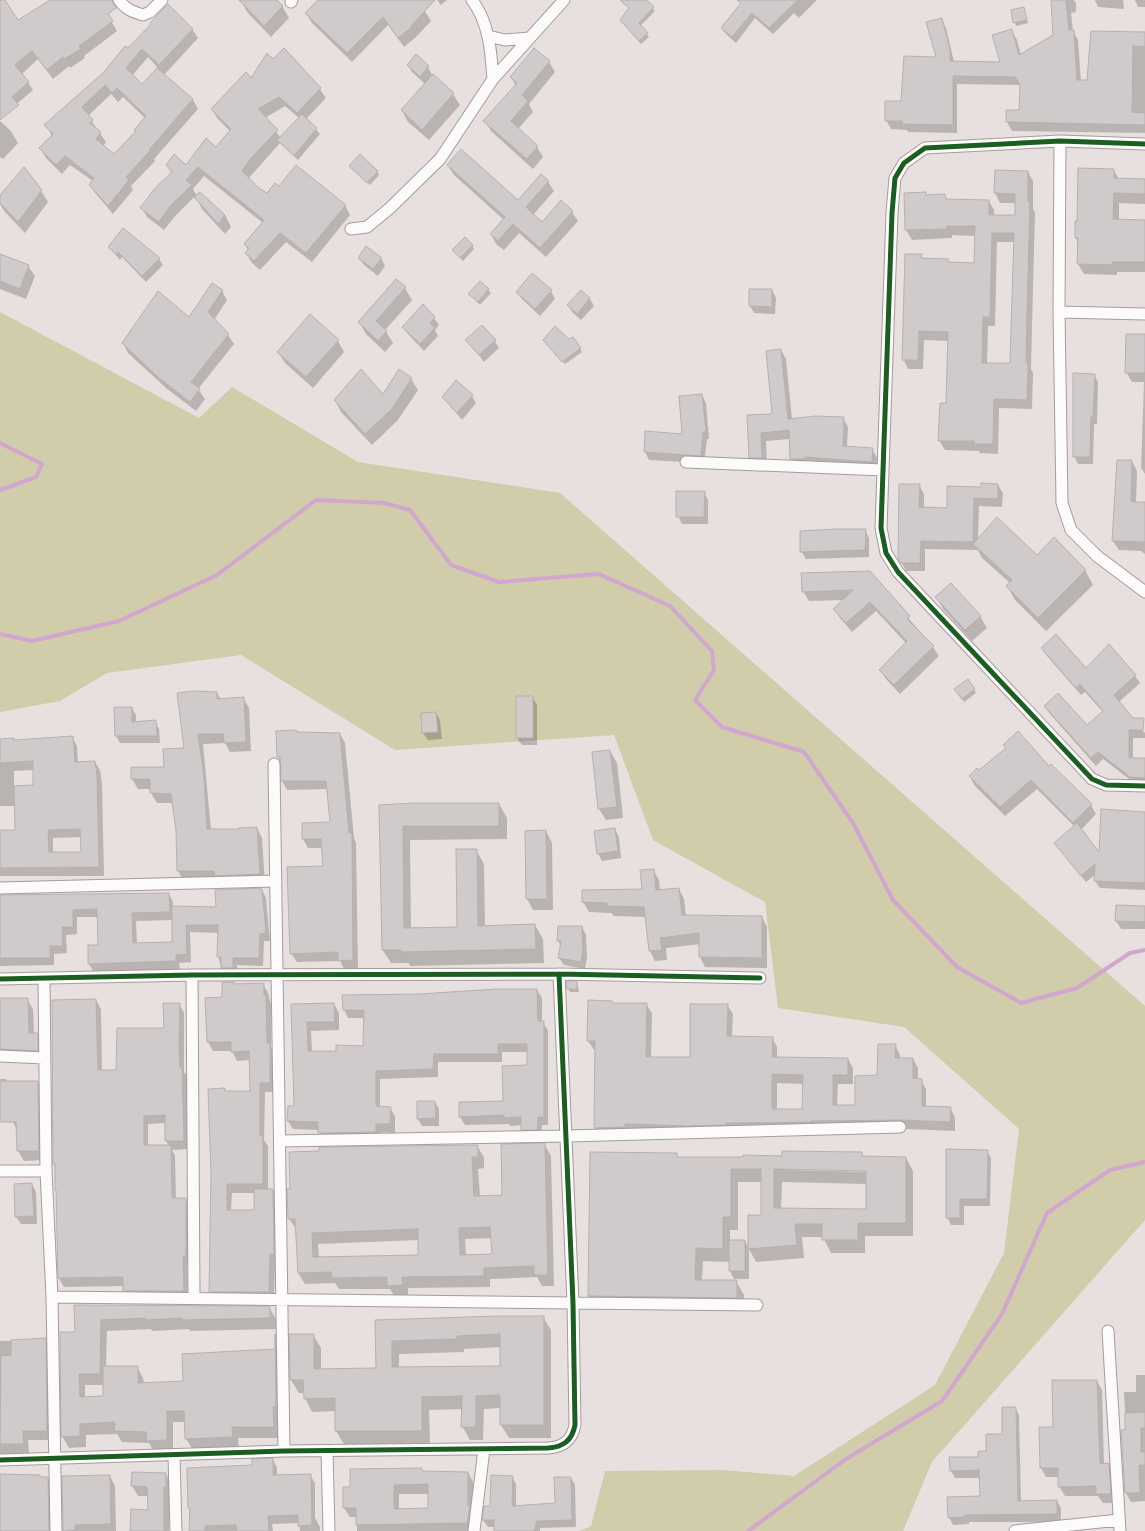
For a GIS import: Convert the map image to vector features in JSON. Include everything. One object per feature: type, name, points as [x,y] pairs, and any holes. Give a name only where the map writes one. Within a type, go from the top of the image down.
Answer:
[{"type":"street","points":[[118,0],[127,9],[143,15],[150,12],[162,0]]},
{"type":"street","points":[[472,0],[485,22],[493,78]]},
{"type":"street","points":[[351,229],[367,227],[390,208],[440,159],[493,78],[564,0]]},
{"type":"street","points":[[488,36],[505,40],[529,38]]},
{"type":"street","points":[[1060,141],[1059,312],[1062,503],[1071,530],[1097,556],[1145,592]]},
{"type":"street","points":[[1145,144],[1060,141],[926,148],[904,163],[895,178],[892,214],[881,528],[886,553],[898,572],[1092,780],[1106,785],[1145,786]]},
{"type":"street","points":[[1059,312],[1145,314]]},
{"type":"street","points":[[686,462],[883,470]]},
{"type":"street","points":[[274,764],[284,1451]]},
{"type":"street","points":[[0,888],[276,881]]},
{"type":"street","points":[[0,1460],[54,1460],[284,1451],[557,1448],[567,1442],[573,1434],[573,1303],[568,1136],[559,974]]},
{"type":"street","points":[[0,979],[192,975],[277,976],[559,974],[760,978]]},
{"type":"street","points":[[192,975],[194,1298]]},
{"type":"street","points":[[44,979],[46,1171],[52,1297],[56,1531]]},
{"type":"street","points":[[0,1056],[44,1058]]},
{"type":"street","points":[[280,1141],[900,1128]]},
{"type":"street","points":[[0,1171],[46,1171]]},
{"type":"street","points":[[52,1297],[757,1305]]},
{"type":"street","points":[[1015,1531],[1119,1525],[1108,1331]]},
{"type":"street","points":[[474,1531],[484,1449]]},
{"type":"street","points":[[327,1451],[329,1531]]},
{"type":"street","points":[[174,1455],[176,1531]]},
{"type":"shaded area","points":[[0,312],[199,418],[232,387],[358,462],[560,493],[1145,1006],[1145,1220],[932,1462],[903,1531],[580,1531],[591,1526],[605,1471],[722,1470],[794,1476],[935,1385],[1004,1253],[1019,1129],[904,1027],[778,1008],[765,902],[653,840],[614,735],[395,750],[241,655],[107,673],[60,701],[0,712]]},
{"type":"building","points":[[0,0],[5,0],[18,20],[50,0],[112,0],[116,8],[108,14],[113,21],[79,46],[81,49],[64,59],[63,57],[47,70],[32,51],[15,65],[29,82],[12,97],[19,105],[0,120]]},
{"type":"building","points":[[239,0],[277,0],[283,6],[264,26]]},
{"type":"building","points":[[318,0],[435,0],[411,26],[412,27],[398,38],[383,17],[347,53],[305,13]]},
{"type":"building","points":[[620,0],[647,0],[654,7],[639,23],[648,33],[639,41],[620,20],[629,8]]},
{"type":"building","points":[[737,0],[798,0],[769,28],[752,13],[732,37],[721,28],[741,3]]},
{"type":"building","points":[[1051,0],[1066,0],[1069,30],[1074,30],[1077,80],[1087,80],[1091,31],[1145,32],[1145,47],[1133,46],[1132,112],[1145,113],[1145,125],[1006,122],[1006,110],[1019,110],[1020,85],[1015,77],[953,76],[953,125],[902,124],[902,121],[885,121],[885,101],[901,101],[904,56],[936,57],[926,22],[942,18],[950,49],[950,61],[1000,62],[992,35],[1012,29],[1019,55],[1053,35]]},
{"type":"building","points":[[168,4],[193,29],[159,65],[142,49],[126,68],[142,84],[157,68],[193,99],[149,150],[150,151],[126,177],[129,180],[108,206],[89,185],[94,178],[65,156],[56,165],[39,148],[53,134],[44,125],[103,73],[125,46],[128,48],[151,24],[150,23]],"holes":[[[105,85],[112,93],[117,88],[146,116],[134,130],[136,131],[114,154],[96,139],[101,132],[90,123],[93,120],[82,107]]]},
{"type":"building","points":[[1024,7],[1027,20],[1013,23],[1011,10]]},
{"type":"building","points":[[284,48],[321,88],[297,113],[279,97],[258,109],[278,130],[252,157],[242,171],[259,188],[267,193],[275,183],[279,186],[296,165],[346,205],[306,253],[280,233],[254,261],[245,253],[249,248],[244,244],[264,220],[198,167],[186,180],[192,185],[170,206],[159,222],[140,208],[155,188],[172,172],[166,165],[174,154],[186,165],[206,138],[216,147],[231,129],[211,109],[246,72],[251,78],[267,53],[273,59]]},
{"type":"building","points":[[534,48],[550,61],[522,95],[528,101],[511,121],[538,146],[527,159],[483,121],[517,83],[510,77]]},
{"type":"building","points":[[416,54],[429,66],[420,77],[407,65]]},
{"type":"building","points":[[433,74],[454,93],[422,130],[401,110]]},
{"type":"building","points":[[302,114],[317,128],[294,156],[277,140]]},
{"type":"building","points":[[461,149],[518,200],[541,174],[549,181],[526,207],[542,222],[561,200],[573,211],[540,248],[513,224],[498,241],[490,234],[505,217],[447,165]]},
{"type":"building","points":[[360,154],[378,171],[367,183],[349,166]]},
{"type":"building","points":[[24,167],[42,190],[18,222],[0,203],[0,195]]},
{"type":"building","points":[[1078,168],[1114,169],[1114,178],[1145,179],[1145,194],[1114,193],[1113,219],[1145,220],[1145,262],[1112,262],[1112,265],[1077,264],[1078,238],[1075,238],[1075,221],[1077,221]]},
{"type":"building","points":[[995,170],[1028,171],[1028,202],[1030,202],[1026,363],[1028,363],[1027,400],[994,399],[993,444],[974,444],[974,441],[938,441],[940,403],[946,403],[948,332],[919,331],[918,360],[902,360],[905,254],[922,254],[921,258],[948,259],[948,262],[974,263],[975,226],[947,226],[947,229],[905,230],[904,193],[926,192],[926,195],[945,194],[946,199],[989,200],[989,215],[1015,215],[1015,194],[994,193]],"holes":[[[992,233],[1014,233],[1010,362],[982,363],[983,317],[990,317]]]},
{"type":"building","points":[[200,192],[225,215],[218,224],[194,197]]},
{"type":"building","points":[[123,228],[160,258],[142,276],[118,252],[116,254],[108,247]]},
{"type":"building","points":[[465,237],[473,245],[460,258],[452,250]]},
{"type":"building","points":[[366,246],[382,258],[373,269],[358,258]]},
{"type":"building","points":[[0,254],[29,265],[20,289],[0,281]]},
{"type":"building","points":[[532,273],[552,290],[535,309],[516,292]]},
{"type":"building","points":[[396,279],[406,287],[376,321],[387,331],[378,341],[358,322]]},
{"type":"building","points":[[480,281],[489,289],[478,302],[468,294]]},
{"type":"building","points":[[212,283],[223,290],[208,312],[229,334],[191,382],[200,389],[190,402],[159,378],[122,343],[158,291],[189,317]]},
{"type":"building","points":[[749,289],[772,289],[772,307],[749,306]]},
{"type":"building","points":[[581,290],[590,298],[577,314],[567,305]]},
{"type":"building","points":[[423,304],[435,317],[430,323],[435,328],[420,344],[402,327]]},
{"type":"building","points":[[310,314],[339,340],[306,377],[277,352]]},
{"type":"building","points":[[482,325],[496,340],[479,355],[465,340]]},
{"type":"building","points":[[555,326],[569,339],[573,337],[581,348],[562,362],[543,340]]},
{"type":"building","points":[[1126,334],[1145,334],[1145,373],[1125,373]]},
{"type":"building","points":[[781,349],[788,419],[816,416],[844,417],[843,446],[873,448],[872,462],[805,457],[805,459],[790,459],[789,430],[761,433],[762,458],[749,458],[747,415],[772,414],[766,351]]},
{"type":"building","points":[[361,369],[383,394],[399,369],[412,378],[392,409],[365,434],[334,400]]},
{"type":"building","points":[[1073,373],[1095,374],[1093,417],[1091,417],[1090,457],[1073,457]]},
{"type":"building","points":[[456,380],[473,395],[457,413],[442,397]]},
{"type":"building","points":[[702,394],[706,431],[703,432],[701,456],[644,452],[645,431],[682,434],[679,396]]},
{"type":"building","points":[[1117,460],[1132,460],[1131,502],[1145,502],[1145,542],[1112,541]]},
{"type":"building","points":[[981,483],[998,484],[998,499],[974,498],[973,542],[921,541],[920,563],[900,563],[898,558],[899,484],[920,484],[919,507],[947,508],[947,486],[981,487]]},
{"type":"building","points":[[676,491],[705,491],[704,517],[676,517]]},
{"type":"building","points":[[997,517],[1037,555],[1054,537],[1086,570],[1038,618],[1006,586],[1012,580],[973,544]]},
{"type":"building","points":[[866,529],[865,550],[800,552],[800,531]]},
{"type":"building","points":[[870,571],[910,616],[907,619],[934,646],[894,685],[879,670],[907,641],[870,602],[846,623],[833,609],[853,590],[802,592],[801,573]]},
{"type":"building","points":[[951,583],[981,616],[965,630],[935,597]]},
{"type":"building","points":[[1056,634],[1086,668],[1109,644],[1136,675],[1114,695],[1133,718],[1144,718],[1143,730],[1129,730],[1129,758],[1145,758],[1145,778],[1130,777],[1098,752],[1091,758],[1044,706],[1058,693],[1087,725],[1103,711],[1080,684],[1076,688],[1041,648]]},
{"type":"building","points":[[968,679],[975,689],[962,699],[954,689]]},
{"type":"building","points":[[193,691],[217,692],[217,699],[244,697],[246,742],[224,743],[223,734],[198,734],[204,777],[207,829],[239,829],[257,827],[260,874],[215,876],[214,871],[177,871],[176,830],[171,794],[150,793],[150,779],[131,779],[131,767],[164,767],[163,749],[184,748],[177,693]]},
{"type":"building","points":[[516,696],[533,696],[533,738],[516,738]]},
{"type":"building","points":[[114,707],[132,707],[132,722],[156,720],[157,736],[115,736]]},
{"type":"building","points":[[436,712],[438,732],[422,733],[421,713]]},
{"type":"building","points":[[296,730],[297,732],[340,733],[349,833],[352,833],[353,960],[338,961],[338,952],[290,954],[287,867],[323,866],[321,839],[302,839],[302,823],[330,822],[326,781],[281,781],[280,757],[277,757],[276,731]]},
{"type":"building","points":[[1018,731],[1049,766],[1051,764],[1092,804],[1073,823],[1031,780],[1000,807],[969,776],[977,768],[979,770],[1006,748],[1003,745]]},
{"type":"building","points":[[73,736],[75,762],[95,761],[97,775],[99,867],[0,868],[0,830],[15,830],[14,786],[33,785],[33,761],[0,763],[0,739],[14,738],[14,740]],"holes":[[[80,829],[81,852],[49,852],[48,830]]]},
{"type":"building","points":[[610,750],[617,807],[598,809],[592,752]]},
{"type":"building","points":[[414,803],[499,803],[499,826],[403,826],[404,928],[457,927],[456,849],[477,849],[478,926],[535,924],[536,949],[401,952],[401,950],[382,950],[379,805]]},
{"type":"building","points":[[1101,809],[1145,812],[1145,883],[1094,881],[1095,864],[1081,876],[1054,843],[1077,823],[1099,852]]},
{"type":"building","points":[[615,828],[618,851],[597,854],[594,831]]},
{"type":"building","points":[[546,830],[547,899],[526,899],[525,831]]},
{"type":"building","points":[[654,869],[656,890],[679,888],[682,915],[762,916],[762,958],[699,957],[699,933],[660,938],[662,950],[649,951],[644,907],[607,906],[607,903],[582,902],[582,890],[642,889],[640,870]]},
{"type":"building","points":[[261,888],[266,933],[260,934],[259,958],[233,958],[233,968],[221,968],[221,957],[217,957],[218,925],[186,925],[187,954],[176,955],[176,961],[88,964],[88,945],[98,945],[97,909],[73,910],[73,927],[62,927],[63,946],[50,946],[50,958],[0,958],[0,895],[169,893],[170,912],[132,913],[133,943],[172,942],[172,906],[216,907],[215,890]]},
{"type":"building","points":[[1116,905],[1145,906],[1145,922],[1115,921]]},
{"type":"building","points":[[558,926],[582,926],[583,949],[581,962],[558,958],[561,941],[557,941]]},
{"type":"building","points":[[566,981],[577,981],[577,989],[567,989]]},
{"type":"building","points":[[222,982],[234,982],[234,984],[264,983],[264,995],[266,995],[267,1043],[270,1043],[270,1083],[260,1083],[260,1136],[263,1136],[263,1184],[227,1184],[227,1210],[254,1210],[254,1189],[273,1189],[274,1254],[270,1254],[269,1292],[209,1292],[211,1174],[208,1089],[225,1088],[225,1091],[250,1091],[249,1051],[231,1052],[231,1042],[207,1042],[205,998],[222,997]]},
{"type":"building","points":[[497,989],[537,989],[538,1021],[544,1021],[544,1117],[538,1117],[537,1130],[521,1130],[521,1117],[504,1118],[504,1115],[459,1117],[459,1102],[503,1101],[502,1066],[527,1065],[527,1044],[498,1044],[498,1054],[434,1054],[433,1069],[376,1071],[376,1106],[391,1107],[390,1124],[376,1124],[376,1132],[318,1133],[318,1122],[287,1121],[288,1106],[294,1106],[291,1004],[334,1003],[335,1022],[307,1022],[308,1051],[336,1051],[336,1045],[363,1046],[364,1010],[343,1010],[342,995],[419,994]]},
{"type":"building","points":[[0,998],[28,998],[29,1033],[38,1033],[38,1051],[0,1049]]},
{"type":"building","points":[[96,999],[98,1070],[116,1070],[117,1028],[164,1028],[163,1003],[180,1003],[179,1047],[180,1067],[182,1067],[184,1141],[165,1141],[165,1115],[144,1116],[144,1145],[171,1145],[172,1198],[186,1198],[186,1256],[183,1256],[184,1291],[123,1291],[123,1277],[58,1278],[55,1164],[53,1164],[52,1000]]},
{"type":"building","points":[[588,1000],[612,1001],[612,1003],[647,1003],[646,1057],[690,1057],[690,1004],[728,1004],[727,1036],[773,1037],[772,1057],[848,1058],[848,1075],[833,1075],[833,1105],[855,1105],[855,1076],[877,1075],[878,1044],[896,1044],[895,1058],[913,1058],[913,1078],[922,1079],[922,1106],[951,1107],[950,1122],[900,1120],[811,1121],[726,1123],[726,1125],[686,1126],[625,1124],[625,1127],[594,1128],[595,1041],[587,1041]],"holes":[[[772,1074],[803,1075],[802,1109],[772,1109]]]},
{"type":"building","points":[[0,1081],[38,1081],[39,1151],[17,1151],[16,1122],[0,1122]]},
{"type":"building","points":[[417,1101],[435,1101],[436,1118],[417,1119]]},
{"type":"building","points":[[545,1143],[548,1275],[534,1275],[534,1266],[484,1268],[484,1276],[402,1277],[403,1285],[387,1286],[387,1277],[332,1278],[331,1272],[298,1273],[295,1219],[288,1219],[287,1189],[290,1189],[289,1152],[319,1151],[319,1147],[478,1145],[478,1157],[472,1157],[474,1196],[502,1195],[501,1144]],"holes":[[[490,1227],[492,1254],[460,1255],[459,1228]],[[418,1229],[418,1255],[313,1257],[312,1233]]]},
{"type":"building","points":[[946,1149],[988,1150],[987,1199],[960,1199],[960,1218],[946,1218]]},
{"type":"building","points":[[782,1151],[862,1152],[862,1156],[906,1157],[906,1223],[858,1223],[858,1240],[822,1240],[822,1224],[795,1224],[797,1245],[748,1249],[748,1215],[761,1215],[761,1169],[731,1169],[731,1217],[723,1217],[723,1249],[696,1248],[695,1280],[737,1280],[737,1298],[588,1296],[590,1152],[677,1153],[677,1157],[743,1157],[743,1155],[782,1156]],"holes":[[[774,1169],[866,1171],[866,1209],[774,1208]]]},
{"type":"building","points":[[32,1183],[34,1216],[15,1217],[14,1184]]},
{"type":"building","points":[[729,1240],[745,1240],[745,1271],[729,1271]]},
{"type":"building","points":[[74,1305],[270,1306],[270,1318],[182,1320],[182,1318],[145,1320],[145,1318],[101,1320],[100,1374],[79,1374],[80,1397],[103,1396],[103,1366],[138,1366],[138,1383],[183,1381],[182,1354],[275,1349],[275,1334],[276,1407],[273,1407],[274,1427],[232,1427],[233,1437],[185,1439],[184,1411],[167,1411],[167,1440],[147,1441],[146,1432],[114,1431],[115,1422],[80,1424],[80,1436],[61,1437],[60,1332],[75,1332]]},
{"type":"building","points":[[544,1316],[544,1425],[500,1425],[500,1395],[476,1396],[476,1427],[461,1427],[462,1396],[422,1397],[422,1431],[335,1431],[335,1398],[304,1399],[303,1380],[290,1380],[289,1334],[314,1334],[314,1369],[376,1368],[375,1320]],"holes":[[[500,1334],[500,1366],[392,1367],[392,1341],[457,1339],[457,1336]]]},
{"type":"building","points":[[46,1338],[47,1431],[23,1431],[24,1444],[0,1444],[1,1356],[11,1355],[11,1340]]},
{"type":"building","points":[[1052,1380],[1097,1380],[1100,1464],[1109,1463],[1111,1494],[1096,1494],[1096,1486],[1058,1487],[1058,1468],[1040,1468],[1039,1427],[1053,1427]]},
{"type":"building","points":[[1002,1407],[1016,1407],[1018,1501],[1057,1500],[1057,1514],[965,1515],[965,1517],[948,1518],[947,1497],[980,1496],[979,1470],[950,1471],[949,1457],[978,1457],[978,1451],[986,1451],[986,1434],[1002,1434]]},
{"type":"building","points":[[1145,1412],[1145,1428],[1141,1428],[1141,1452],[1145,1452],[1145,1465],[1139,1465],[1140,1493],[1125,1493],[1121,1430],[1125,1430],[1125,1413]]},
{"type":"building","points":[[273,1458],[273,1475],[311,1474],[312,1525],[298,1526],[298,1515],[268,1516],[269,1531],[237,1531],[236,1525],[205,1526],[205,1531],[189,1531],[190,1508],[188,1508],[187,1468],[252,1465],[252,1459]]},
{"type":"building","points":[[422,1468],[422,1471],[468,1472],[468,1506],[470,1506],[467,1523],[356,1525],[356,1508],[343,1508],[343,1487],[350,1487],[350,1469]],"holes":[[[428,1484],[428,1508],[394,1509],[394,1485]]]},
{"type":"building","points":[[132,1472],[166,1473],[166,1487],[164,1487],[164,1531],[130,1531],[131,1509],[148,1510],[147,1487],[131,1486]]},
{"type":"building","points":[[0,1474],[40,1475],[40,1477],[48,1477],[49,1531],[0,1531]]},
{"type":"building","points":[[110,1475],[111,1524],[75,1525],[75,1530],[63,1531],[62,1476]]},
{"type":"building","points":[[491,1475],[513,1476],[512,1506],[555,1503],[554,1477],[571,1477],[572,1520],[537,1521],[534,1531],[494,1531],[494,1520],[482,1520],[484,1506],[490,1506]]},
{"type":"waterway","points":[[0,443],[42,464],[36,477],[0,490]]},
{"type":"waterway","points":[[0,634],[32,641],[119,621],[217,575],[316,500],[384,503],[410,510],[451,565],[499,582],[599,574],[670,606],[712,651],[714,670],[695,700],[722,727],[804,752],[853,823],[893,900],[957,967],[1021,1003],[1077,988],[1130,953],[1145,950]]},
{"type":"waterway","points":[[748,1531],[846,1459],[942,1401],[1002,1314],[1047,1213],[1110,1170],[1145,1162]]},
{"type":"cycle path","points":[[1145,144],[1060,141],[925,148],[904,163],[895,178],[892,213],[881,528],[886,553],[898,572],[1092,779],[1106,785],[1145,786]]},
{"type":"cycle path","points":[[0,979],[192,975],[559,974],[760,978]]},
{"type":"cycle path","points":[[0,1460],[284,1451],[548,1448],[562,1445],[566,1442],[572,1435],[575,1425],[573,1303],[559,974]]}]
